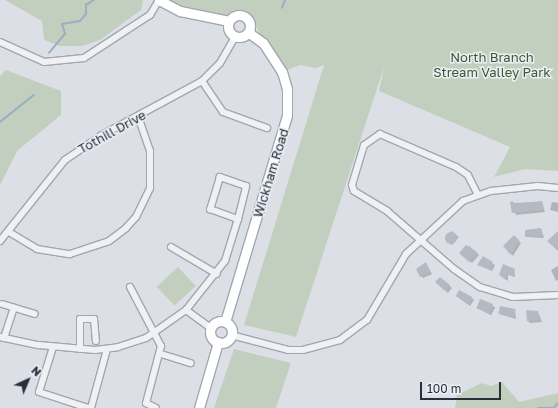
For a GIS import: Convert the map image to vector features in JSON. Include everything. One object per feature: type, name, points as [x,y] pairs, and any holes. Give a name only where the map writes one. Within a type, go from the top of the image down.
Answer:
[{"type":"street","points":[[0,42],[44,62],[84,58],[150,15],[159,0],[180,11],[229,21]]},
{"type":"street","points":[[235,16],[247,18],[251,25],[249,33],[235,37],[229,30],[229,21],[235,16]]},
{"type":"street","name":"Wickham Road","points":[[225,322],[287,115],[287,89],[282,72],[263,43],[249,33]]},
{"type":"street","name":"Tothill Drive","points":[[0,241],[9,232],[65,160],[202,81],[220,63],[235,37]]},
{"type":"street","points":[[202,81],[224,112],[266,128]]},
{"type":"street","points":[[9,232],[37,249],[70,254],[109,241],[126,228],[136,217],[150,188],[150,151],[138,117]]},
{"type":"street","points":[[478,195],[468,175],[456,167],[390,137],[380,134],[369,140],[364,145],[352,185],[354,191],[387,211],[480,287],[513,297],[558,295]]},
{"type":"street","points":[[14,308],[2,337],[53,347],[80,349],[107,349],[132,344],[154,333],[186,310],[218,274],[238,219],[246,186],[220,178],[210,209],[238,219]]},
{"type":"street","points":[[199,408],[218,342],[231,335],[288,350],[304,350],[340,340],[367,320],[397,267],[450,210],[478,195],[538,186],[558,188]]},
{"type":"street","points":[[171,247],[218,274]]},
{"type":"street","points":[[130,287],[154,333],[161,354],[146,403],[156,408]]},
{"type":"street","points":[[2,304],[34,314]]},
{"type":"street","points":[[186,310],[211,328]]},
{"type":"street","points":[[80,349],[80,319],[94,319],[96,340]]},
{"type":"street","points":[[218,342],[210,335],[211,328],[218,321],[225,322],[230,327],[231,335]]},
{"type":"street","points":[[53,347],[39,392],[90,408],[107,349]]},
{"type":"street","points":[[161,354],[191,363]]},
{"type":"green space","points":[[5,0],[142,0],[143,2],[141,10],[100,40],[82,46],[60,46],[44,40],[42,21]]},
{"type":"green space","name":"North Branch Stream Valley Park","points":[[159,0],[558,0],[558,171],[525,169],[494,177],[510,147],[379,91],[384,67],[296,337],[244,325],[324,65],[316,68],[300,65],[282,72],[247,11],[233,10],[229,21]]},
{"type":"green space","points":[[6,70],[61,91],[61,115],[17,151],[0,185],[0,76]]},
{"type":"green space","points":[[178,267],[196,286],[175,306],[157,287]]},
{"type":"green space","points":[[234,349],[291,363],[276,408],[214,408]]},
{"type":"green space","points":[[502,382],[519,402],[558,393],[558,408],[455,408],[457,395],[482,383],[491,386]]},
{"type":"building","points":[[513,201],[514,204],[542,201],[543,210],[512,213],[510,202]]},
{"type":"building","points":[[541,228],[542,236],[525,237],[525,230]]},
{"type":"building","points":[[558,231],[558,251],[547,241]]},
{"type":"building","points":[[451,232],[455,234],[457,238],[455,242],[451,244],[447,242],[445,238],[447,234]]},
{"type":"building","points":[[514,235],[519,240],[511,255],[503,246]]},
{"type":"building","points":[[466,245],[477,252],[469,262],[459,253]]},
{"type":"building","points":[[483,256],[493,262],[490,269],[477,265]]},
{"type":"building","points":[[426,262],[430,272],[420,277],[416,269]]},
{"type":"building","points":[[503,264],[515,269],[513,276],[506,274],[506,280],[499,275]]},
{"type":"building","points":[[440,277],[450,285],[445,291],[435,282]]},
{"type":"building","points":[[459,290],[472,297],[469,303],[456,296]]},
{"type":"building","points":[[480,299],[493,304],[489,313],[476,308]]},
{"type":"building","points":[[500,306],[516,309],[514,317],[498,314]]},
{"type":"building","points":[[526,310],[538,311],[540,320],[527,321]]},
{"type":"waterway","points":[[49,53],[65,34],[62,24],[80,21],[86,14],[86,5],[94,0]]},
{"type":"waterway","points":[[282,8],[285,0]]},
{"type":"waterway","points":[[0,122],[34,95]]},
{"type":"waterway","points":[[538,408],[554,408],[558,403]]}]
